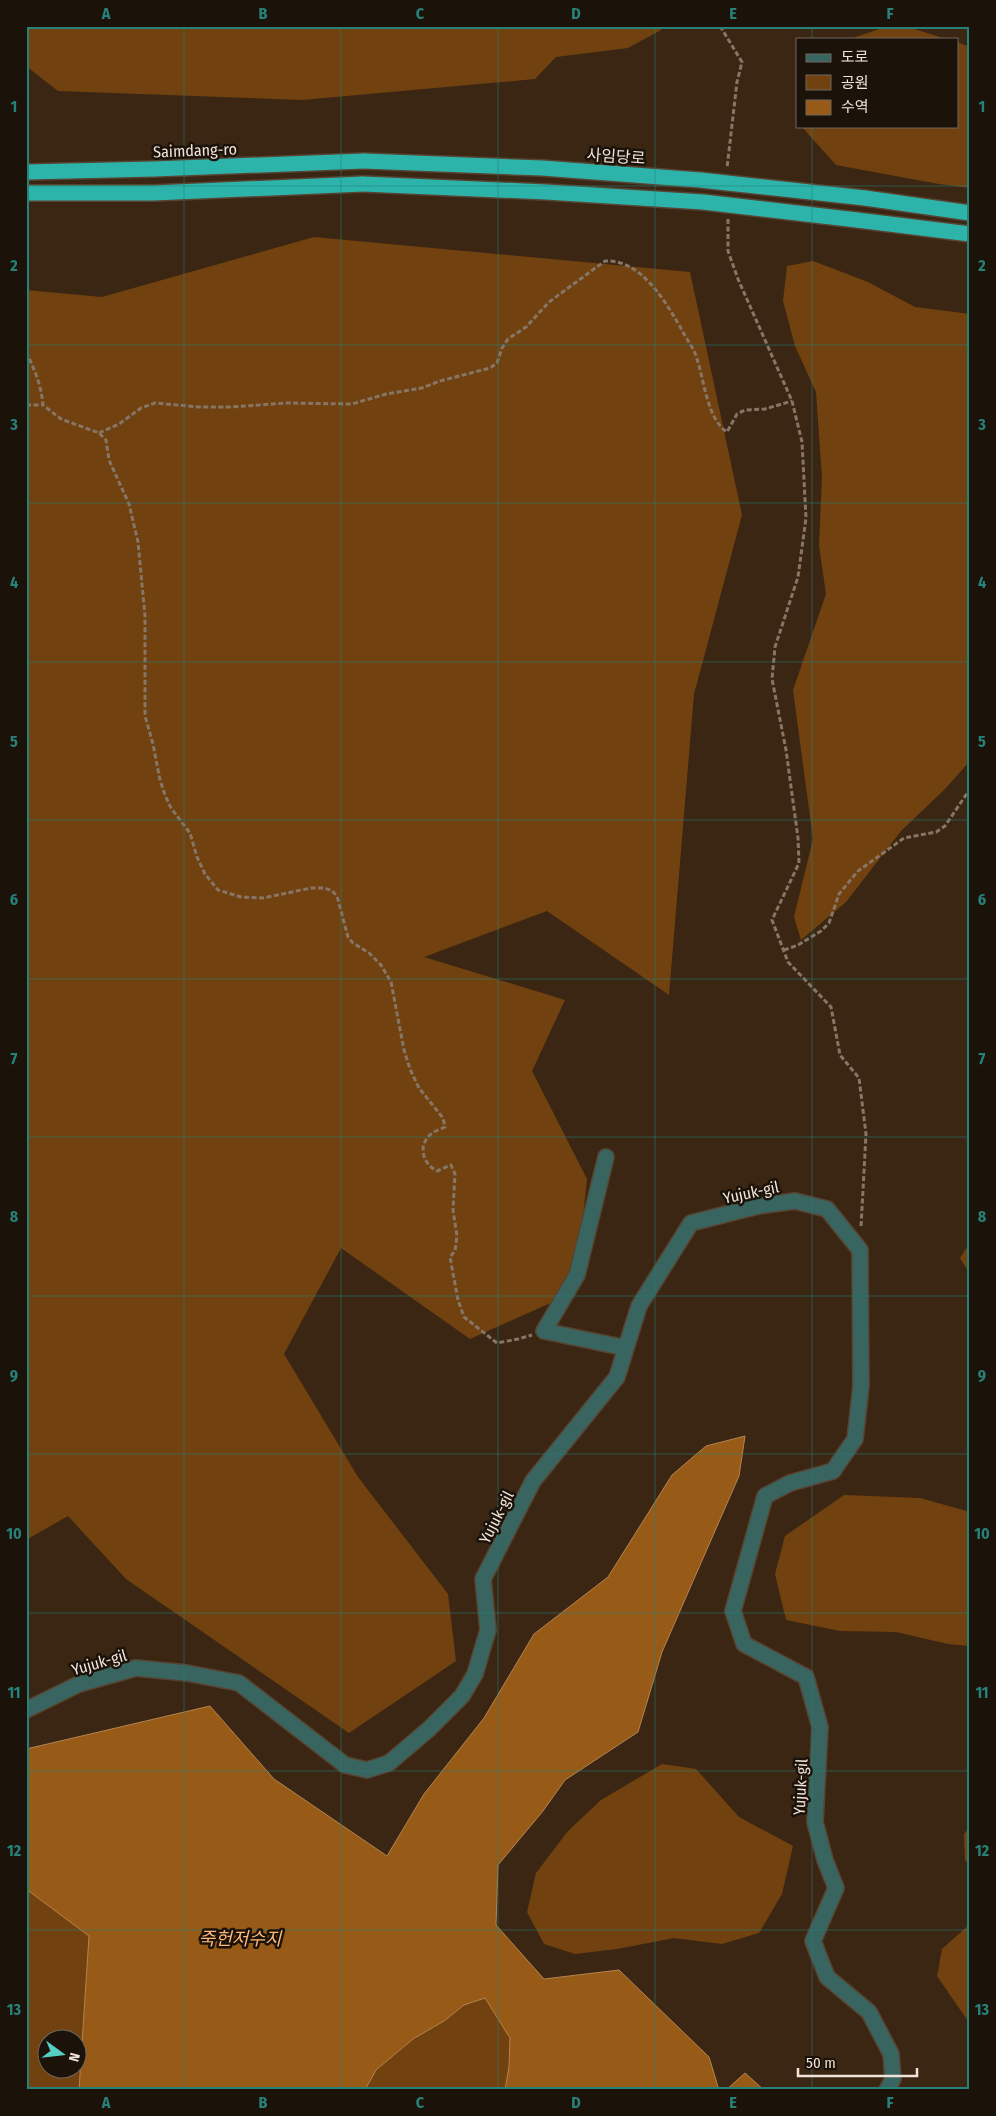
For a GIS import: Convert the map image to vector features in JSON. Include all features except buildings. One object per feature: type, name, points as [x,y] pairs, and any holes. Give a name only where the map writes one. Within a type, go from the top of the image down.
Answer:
[{"type":"highway","name":"Saimdang-ro","points":[[26,172],[364,161]]},
{"type":"highway","name":"사임당로","points":[[364,161],[542,168],[690,179],[864,198],[970,214]]},
{"type":"highway","points":[[26,194],[152,193],[363,184],[546,192],[703,202],[970,234]]},
{"type":"street","points":[[606,1157],[577,1275],[544,1331],[626,1348]]},
{"type":"street","name":"Yujuk-gil","points":[[26,1710],[79,1684],[136,1668],[187,1673],[239,1683],[345,1765],[367,1770],[389,1763],[449,1709],[462,1696],[471,1682],[488,1630],[484,1579],[533,1481],[617,1376],[640,1306],[691,1223],[758,1206],[795,1201],[827,1209],[860,1250],[861,1386],[855,1439],[834,1471],[790,1483],[765,1496],[733,1611],[744,1644],[806,1678],[820,1727],[815,1822],[825,1860],[836,1888],[813,1941],[827,1977],[869,2012],[891,2054],[893,2079],[887,2090]]},
{"type":"path","points":[[720,26],[742,62],[727,174]]},
{"type":"path","points":[[728,212],[728,251],[734,270],[792,401],[802,442],[806,518],[798,577],[775,647],[772,679],[786,750],[799,846],[799,863],[772,920],[788,962],[831,1007],[840,1055],[859,1078],[866,1134],[860,1250]]},
{"type":"path","points":[[99,433],[119,424],[141,408],[155,403],[199,407],[287,403],[352,404],[386,394],[422,388],[440,380],[490,368],[496,363],[508,339],[526,327],[549,302],[605,261],[616,260],[642,276],[653,286],[668,307],[697,358],[704,391],[720,428],[727,432],[737,414],[745,410],[765,409],[792,401]]},
{"type":"path","points":[[26,352],[38,380],[43,405]]},
{"type":"path","points":[[26,405],[43,405],[61,419],[99,433],[106,440],[108,460],[129,504],[138,542],[145,616],[145,716],[160,780],[171,808],[190,833],[197,857],[205,874],[218,890],[240,897],[263,898],[311,888],[331,890],[337,896],[348,937],[381,965],[391,982],[404,1050],[410,1069],[419,1088],[443,1118],[445,1127],[431,1134],[425,1142],[423,1153],[430,1167],[437,1171],[451,1165],[455,1174],[453,1210],[457,1236],[455,1251],[450,1257],[458,1300],[464,1317],[497,1343],[518,1340],[544,1331]]},
{"type":"path","points":[[784,950],[798,945],[821,931],[829,923],[839,894],[858,871],[904,838],[936,832],[945,826],[970,789]]},
{"type":"green space","points":[[26,26],[662,26],[661,30],[628,48],[556,57],[535,79],[302,100],[58,91],[26,66]]},
{"type":"green space","points":[[888,26],[905,26],[943,38],[853,38]]},
{"type":"green space","points":[[958,42],[970,47],[970,188],[836,165],[803,128],[958,128]]},
{"type":"green space","points":[[314,237],[690,272],[742,515],[694,694],[669,995],[547,911],[424,957],[565,1000],[532,1071],[587,1179],[575,1292],[470,1339],[341,1248],[284,1354],[358,1477],[448,1594],[456,1661],[349,1733],[126,1579],[68,1516],[26,1540],[26,290],[102,297]]},
{"type":"green space","points":[[813,261],[868,282],[915,307],[970,314],[970,761],[945,789],[901,831],[846,902],[801,940],[794,917],[813,839],[793,690],[826,594],[819,545],[822,478],[816,392],[795,346],[783,301],[787,266]]},
{"type":"green space","points":[[970,1243],[970,1274],[960,1258]]},
{"type":"green space","points":[[844,1495],[920,1498],[970,1512],[970,1646],[948,1644],[896,1632],[840,1631],[786,1620],[775,1574],[785,1536]]},
{"type":"green space","points":[[662,1764],[696,1769],[739,1817],[793,1846],[782,1894],[759,1933],[722,1944],[674,1938],[617,1949],[575,1954],[544,1944],[527,1912],[536,1873],[568,1831],[601,1800]]},
{"type":"green space","points":[[970,1826],[970,1867],[965,1860],[964,1834]]},
{"type":"green space","points":[[26,1889],[90,1936],[83,2028],[38,2028],[38,2078],[80,2078],[79,2090],[26,2090]]},
{"type":"green space","points":[[970,1924],[970,2024],[937,1976],[942,1949]]},
{"type":"green space","points":[[485,1998],[510,2038],[509,2067],[505,2090],[365,2090],[376,2070],[413,2039],[444,2021],[464,2005]]},
{"type":"water","name":"죽헌저수지","points":[[745,1436],[739,1476],[662,1652],[638,1732],[565,1780],[543,1811],[498,1865],[496,1925],[544,1979],[619,1970],[709,2057],[719,2090],[505,2090],[509,2067],[510,2038],[485,1998],[464,2005],[444,2021],[413,2039],[376,2070],[365,2090],[79,2090],[80,2078],[88,2078],[88,2028],[83,2028],[89,1936],[26,1889],[26,1749],[210,1706],[274,1779],[387,1856],[424,1794],[484,1718],[534,1634],[608,1577],[672,1475],[706,1446]]},
{"type":"water","points":[[745,2073],[764,2090],[726,2090]]}]
